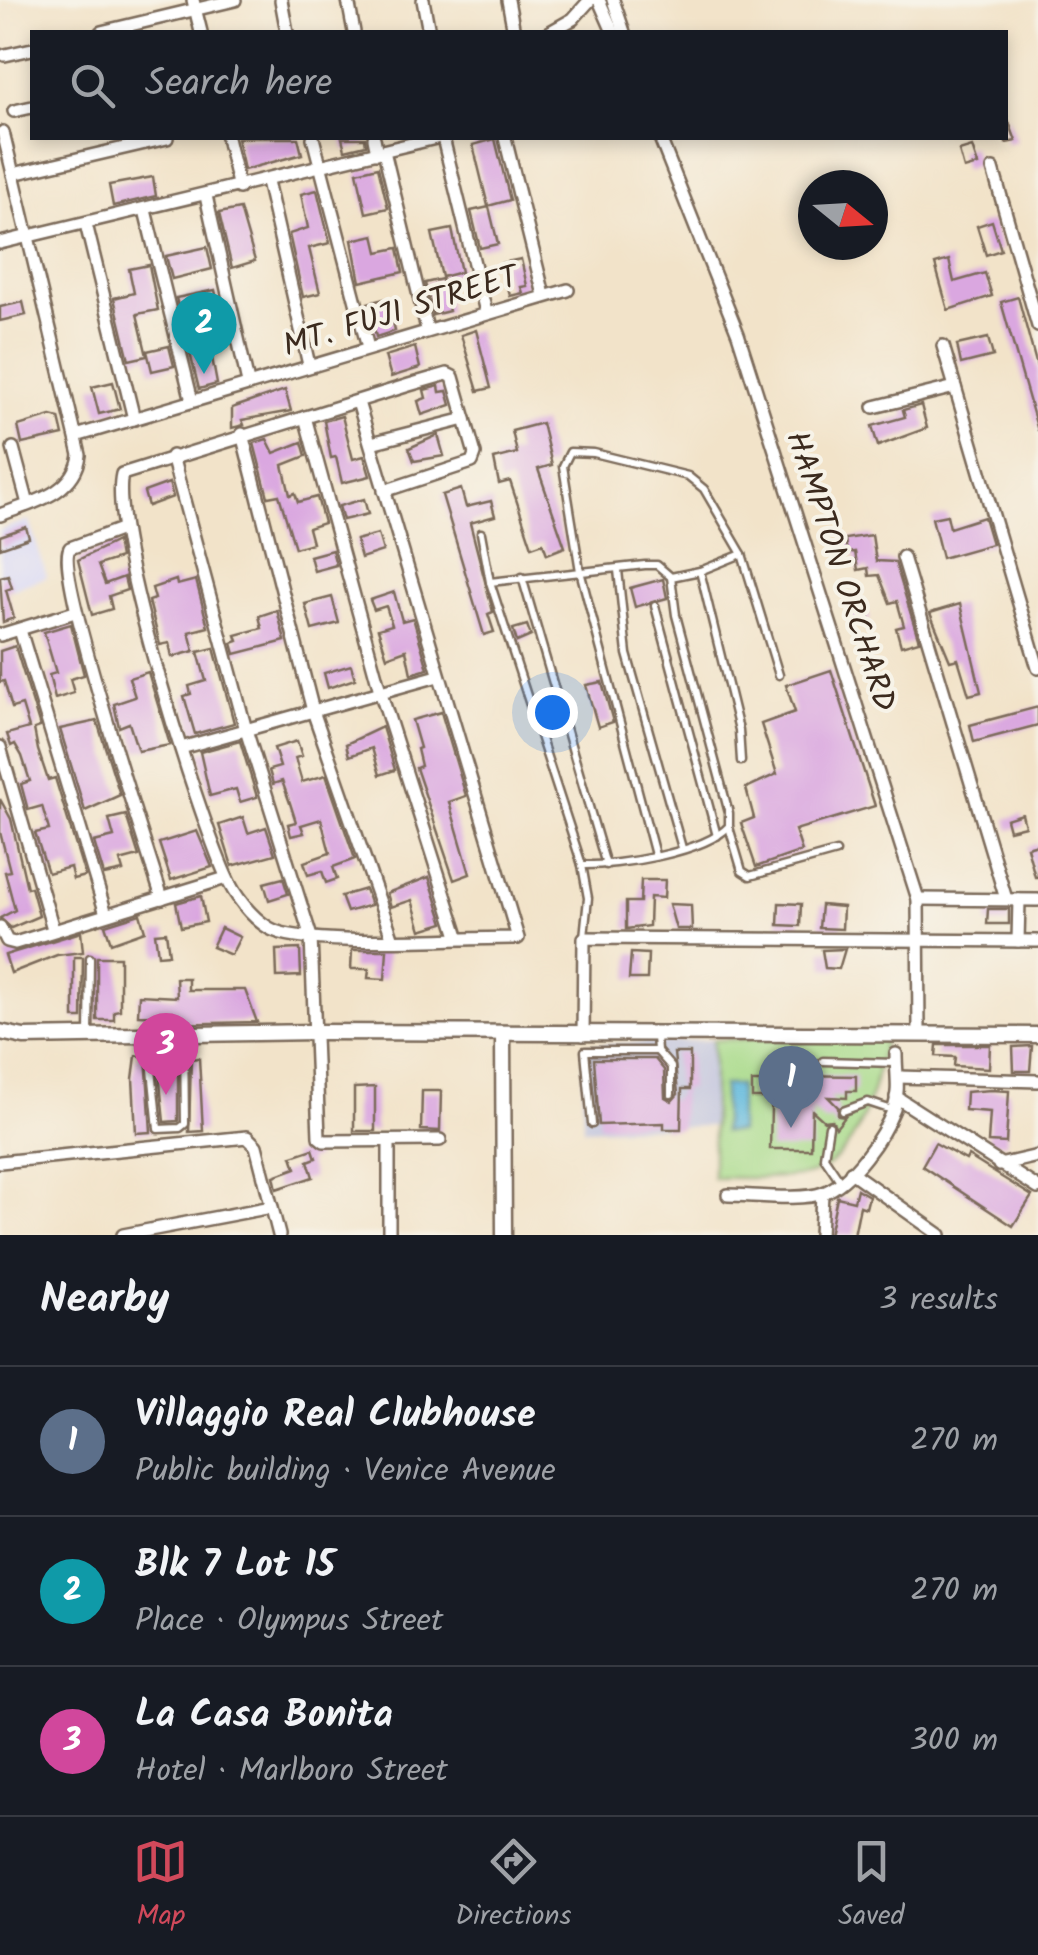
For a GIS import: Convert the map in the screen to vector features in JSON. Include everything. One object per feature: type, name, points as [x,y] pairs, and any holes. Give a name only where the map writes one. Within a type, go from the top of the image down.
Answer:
[{"type":"street","points":[[109,30],[195,5],[235,0]]},
{"type":"street","points":[[281,0],[288,30]]},
{"type":"street","points":[[348,0],[354,30]]},
{"type":"street","points":[[423,0],[429,30]]},
{"type":"street","points":[[508,0],[514,30]]},
{"type":"street","points":[[554,30],[573,19],[590,0]]},
{"type":"street","points":[[599,0],[612,30]]},
{"type":"street","points":[[613,0],[623,30]]},
{"type":"street","points":[[195,5],[201,30]]},
{"type":"street","points":[[5,55],[30,49]]},
{"type":"street","points":[[14,111],[30,107]]},
{"type":"street","points":[[0,514],[58,492],[80,460],[3,132]]},
{"type":"street","points":[[13,174],[158,140]]},
{"type":"street","points":[[228,140],[240,188]]},
{"type":"street","points":[[314,140],[368,348]]},
{"type":"street","points":[[375,140],[427,329]]},
{"type":"street","points":[[0,244],[431,140]]},
{"type":"street","points":[[441,140],[486,312]]},
{"type":"street","points":[[505,140],[544,295]]},
{"type":"street","name":"HAMPTON ORCHARD","points":[[661,140],[738,334],[918,899],[919,1032]]},
{"type":"street","points":[[993,169],[1038,326]]},
{"type":"street","points":[[266,181],[309,365]]},
{"type":"street","points":[[206,196],[248,384]]},
{"type":"street","points":[[145,210],[192,401]]},
{"type":"street","points":[[86,224],[134,419]]},
{"type":"street","name":"MT. FUJI STREET","points":[[76,436],[568,290]]},
{"type":"street","points":[[943,346],[1038,668]]},
{"type":"street","points":[[358,402],[372,442],[384,490],[438,676],[518,938],[312,937],[271,930],[242,902],[226,878],[181,748],[122,529],[122,474],[242,434],[447,374],[453,377],[476,454],[470,464],[384,490]]},
{"type":"street","points":[[874,407],[955,387]]},
{"type":"street","points":[[305,416],[380,691],[458,936]]},
{"type":"street","points":[[372,442],[465,419]]},
{"type":"street","points":[[242,434],[313,711],[392,937]]},
{"type":"street","points":[[13,448],[28,504]]},
{"type":"street","points":[[172,456],[246,730],[312,937],[320,1140],[440,1140]]},
{"type":"street","points":[[122,529],[66,552],[75,612],[162,898]]},
{"type":"street","points":[[903,557],[1012,899],[1018,940]]},
{"type":"street","points":[[0,635],[75,612]]},
{"type":"street","points":[[20,630],[106,914]]},
{"type":"street","points":[[181,748],[438,676]]},
{"type":"street","points":[[0,747],[53,929]]},
{"type":"street","points":[[0,927],[7,941],[15,943],[226,878]]},
{"type":"street","points":[[918,899],[1038,900]]},
{"type":"street","points":[[584,1043],[584,938],[1038,941]]},
{"type":"street","points":[[0,1032],[12,1036],[504,1034],[584,1043],[919,1032],[1038,1035]]},
{"type":"street","points":[[504,1034],[504,1235]]},
{"type":"street","points":[[728,1195],[822,1194],[846,1177],[893,1111],[898,1077],[896,1058]]},
{"type":"street","points":[[898,1077],[1038,1081]]},
{"type":"street","points":[[896,1097],[1038,1188]]},
{"type":"street","points":[[0,1162],[247,1137],[256,1146],[279,1235]]},
{"type":"street","points":[[389,1141],[389,1235]]},
{"type":"street","points":[[998,1165],[1038,1156]]},
{"type":"street","points":[[846,1177],[940,1235]]},
{"type":"street","points":[[820,1235],[822,1194]]},
{"type":"street","points":[[123,1235],[272,1207]]},
{"type":"lane","points":[[655,855],[580,571],[562,466],[566,457],[578,451],[688,476],[704,489],[742,554],[779,675]]},
{"type":"lane","points":[[481,534],[490,582],[582,865],[588,898],[584,938]]},
{"type":"lane","points":[[671,577],[700,571],[742,554]]},
{"type":"lane","points":[[490,582],[658,564],[671,577],[676,615],[742,870],[750,876],[836,852]]},
{"type":"lane","points":[[618,570],[627,654],[682,848]]},
{"type":"lane","points":[[700,571],[739,730],[742,761]]},
{"type":"lane","points":[[522,577],[606,865]]},
{"type":"lane","points":[[654,606],[717,836]]},
{"type":"lane","points":[[582,865],[606,865],[682,848],[717,836],[728,826]]},
{"type":"lane","points":[[89,1036],[90,958]]},
{"type":"lane","points":[[184,1034],[186,1124],[158,1129],[152,1069],[157,1064],[184,1063]]},
{"type":"lane","points":[[584,1043],[592,1124]]},
{"type":"lane","points":[[656,1043],[671,1067],[671,1094]]},
{"type":"lane","points":[[823,1061],[896,1058]]},
{"type":"lane","points":[[843,1111],[868,1102],[893,1111]]},
{"type":"lane","points":[[828,1126],[824,1157],[846,1177]]},
{"type":"shaded area","points":[[29,520],[47,577],[0,593],[0,530]]},
{"type":"shaded area","points":[[713,1040],[713,1126],[583,1129],[582,1045]]},
{"type":"green space","points":[[885,1034],[863,1117],[840,1155],[825,1168],[795,1177],[713,1178],[713,1040]]},
{"type":"water","points":[[723,1085],[739,1085],[739,1132],[723,1132]]},
{"type":"building","points":[[1008,119],[1016,141],[1006,143],[1008,140]]},
{"type":"building","points":[[237,140],[298,140],[302,154],[244,170]]},
{"type":"building","points":[[342,140],[365,140],[366,145],[345,150]]},
{"type":"building","points":[[495,140],[510,200],[488,206],[473,145]]},
{"type":"building","points":[[972,147],[978,165],[964,169],[959,151]]},
{"type":"building","points":[[378,167],[388,208],[366,213],[357,172]]},
{"type":"building","points":[[153,177],[156,196],[113,206],[109,185]]},
{"type":"building","points":[[317,190],[330,243],[309,248],[320,293],[303,297],[289,234],[308,228],[301,194]]},
{"type":"building","points":[[489,207],[498,244],[480,248],[471,211]]},
{"type":"building","points":[[240,209],[255,261],[232,268],[219,213]]},
{"type":"building","points":[[992,221],[1001,250],[986,255],[977,226]]},
{"type":"building","points":[[452,229],[461,272],[442,277],[432,233]]},
{"type":"building","points":[[374,235],[378,252],[398,248],[403,272],[360,282],[352,240]]},
{"type":"building","points":[[207,247],[212,269],[172,279],[166,256]]},
{"type":"building","points":[[521,259],[527,286],[521,287],[523,293],[510,296],[502,263]]},
{"type":"building","points":[[949,260],[954,282],[985,273],[992,296],[948,310],[935,264]]},
{"type":"building","points":[[149,265],[158,310],[137,314],[147,356],[129,360],[114,298],[134,293],[129,269]]},
{"type":"building","points":[[442,279],[449,311],[433,315],[425,283]]},
{"type":"building","points":[[215,290],[219,309],[181,317],[176,298]]},
{"type":"building","points":[[1018,297],[1038,370],[1038,431],[1001,302]]},
{"type":"building","points":[[388,298],[395,331],[376,337],[368,303]]},
{"type":"building","points":[[23,302],[26,315],[0,321],[0,307]]},
{"type":"building","points":[[476,330],[491,388],[478,391],[461,335]]},
{"type":"building","points":[[208,336],[217,384],[199,389],[187,341]]},
{"type":"building","points":[[988,338],[993,356],[961,364],[957,345]]},
{"type":"building","points":[[169,346],[174,366],[152,371],[147,351]]},
{"type":"building","points":[[415,347],[420,368],[391,377],[385,356]]},
{"type":"building","points":[[113,382],[120,409],[99,414],[92,387]]},
{"type":"building","points":[[439,386],[440,392],[447,391],[451,405],[422,415],[418,401],[426,398],[424,390]]},
{"type":"building","points":[[285,390],[291,411],[242,420],[244,425],[232,428],[232,408]]},
{"type":"building","points":[[921,405],[927,428],[878,446],[872,426],[905,417],[903,410]]},
{"type":"building","points":[[51,416],[59,418],[63,435],[22,444],[18,426]]},
{"type":"building","points":[[342,416],[353,459],[364,456],[370,476],[342,483],[336,457],[331,458],[324,421]]},
{"type":"building","points":[[542,423],[552,465],[538,469],[565,547],[547,554],[543,543],[532,547],[510,481],[499,484],[494,459],[517,453],[512,431]]},
{"type":"building","points":[[438,435],[444,456],[414,461],[409,448]]},
{"type":"building","points":[[267,439],[274,453],[302,442],[306,456],[283,465],[290,495],[295,493],[298,502],[317,497],[324,523],[308,528],[312,543],[295,548],[279,495],[268,497],[254,443]]},
{"type":"building","points":[[169,483],[173,497],[148,506],[144,492]]},
{"type":"building","points":[[461,489],[466,507],[491,501],[495,516],[470,523],[493,612],[488,614],[494,632],[484,635],[442,495]]},
{"type":"building","points":[[364,499],[368,514],[343,520],[339,506]]},
{"type":"building","points":[[947,515],[950,528],[984,517],[992,544],[942,558],[932,518]]},
{"type":"building","points":[[26,527],[29,538],[0,548],[0,536]]},
{"type":"building","points":[[378,534],[383,551],[361,558],[356,540]]},
{"type":"building","points":[[872,535],[876,561],[895,562],[919,641],[901,646],[896,628],[904,626],[897,601],[890,603],[879,575],[869,576],[868,568],[858,570],[855,552],[847,553],[845,539]]},
{"type":"building","points":[[117,541],[120,558],[98,565],[105,584],[124,577],[127,590],[109,596],[112,609],[92,615],[78,560]]},
{"type":"building","points":[[332,550],[336,565],[314,571],[310,556]]},
{"type":"building","points":[[8,575],[12,588],[6,590],[14,618],[3,622],[0,577]]},
{"type":"building","points":[[663,579],[667,598],[635,607],[630,588]]},
{"type":"building","points":[[176,580],[177,585],[196,580],[208,627],[189,632],[194,651],[172,657],[169,643],[160,645],[149,601],[155,599],[152,588]]},
{"type":"building","points":[[394,592],[402,621],[413,618],[428,669],[411,674],[406,650],[387,657],[378,629],[392,625],[386,606],[374,610],[370,600]]},
{"type":"building","points":[[332,597],[339,623],[312,630],[305,604]]},
{"type":"building","points":[[865,603],[870,620],[855,624],[850,608]]},
{"type":"building","points":[[960,604],[981,692],[969,695],[958,659],[950,661],[930,613]]},
{"type":"building","points":[[277,610],[285,641],[235,654],[232,643],[238,641],[236,635],[262,628],[259,616]]},
{"type":"building","points":[[71,624],[84,675],[70,679],[74,693],[55,699],[49,675],[56,673],[44,632]]},
{"type":"building","points":[[527,625],[531,636],[517,642],[513,629]]},
{"type":"building","points":[[15,646],[40,727],[34,729],[38,750],[48,780],[55,778],[85,876],[73,879],[70,867],[48,873],[35,833],[49,830],[42,806],[28,810],[21,784],[30,781],[22,756],[15,744],[11,746],[7,734],[29,728],[22,705],[12,708],[4,681],[0,682],[0,651]]},
{"type":"building","points":[[214,648],[234,723],[195,734],[184,696],[191,694],[189,686],[206,681],[198,652]]},
{"type":"building","points":[[351,665],[355,679],[328,688],[324,673]]},
{"type":"building","points":[[831,670],[875,806],[795,830],[802,851],[756,867],[741,823],[754,818],[746,788],[777,774],[761,724],[795,712],[786,685]]},
{"type":"building","points":[[148,672],[170,745],[138,751],[129,723],[119,727],[114,704],[135,697],[129,678]]},
{"type":"building","points":[[602,682],[613,722],[598,727],[586,685]]},
{"type":"building","points":[[1038,707],[1038,725],[974,742],[970,725]]},
{"type":"building","points":[[441,712],[466,796],[449,802],[470,874],[454,880],[416,768],[421,766],[417,749],[420,748],[412,720]]},
{"type":"building","points":[[97,721],[120,795],[85,811],[60,729]]},
{"type":"building","points":[[382,727],[395,770],[380,775],[372,748],[349,756],[346,744]]},
{"type":"building","points":[[240,741],[257,797],[240,802],[236,789],[210,796],[200,752]]},
{"type":"building","points":[[297,741],[302,756],[295,758],[302,782],[326,775],[355,859],[333,867],[337,879],[326,883],[322,871],[308,875],[304,862],[330,853],[321,819],[301,825],[304,833],[291,836],[288,824],[296,822],[290,803],[282,781],[273,784],[269,770],[280,767],[274,748]]},
{"type":"building","points":[[0,799],[11,819],[27,888],[31,887],[39,916],[11,928],[0,918],[15,910],[5,872],[10,871],[0,832]]},
{"type":"building","points":[[1022,814],[1025,826],[1009,830],[1006,819]]},
{"type":"building","points":[[126,815],[139,856],[120,861],[123,871],[104,875],[94,842],[114,837],[109,819]]},
{"type":"building","points":[[243,817],[248,833],[266,827],[275,854],[232,866],[219,825]]},
{"type":"building","points":[[197,831],[212,867],[171,880],[159,843]]},
{"type":"building","points":[[1038,844],[1038,877],[1035,877],[1027,847]]},
{"type":"building","points":[[429,877],[444,923],[421,930],[412,900],[391,907],[387,893]]},
{"type":"building","points":[[283,878],[288,894],[269,900],[264,883]]},
{"type":"building","points":[[641,880],[665,880],[664,898],[650,897],[649,926],[626,929],[626,902],[640,902]]},
{"type":"building","points":[[365,889],[371,905],[347,912],[341,896]]},
{"type":"building","points":[[201,896],[206,922],[181,927],[176,903]]},
{"type":"building","points":[[779,903],[801,904],[800,926],[778,925]]},
{"type":"building","points":[[669,904],[691,905],[692,929],[676,929]]},
{"type":"building","points":[[821,905],[843,907],[842,929],[819,928]]},
{"type":"building","points":[[988,909],[1009,909],[1009,924],[987,924]]},
{"type":"building","points":[[140,914],[145,931],[111,943],[105,925]]},
{"type":"building","points":[[221,928],[240,937],[231,955],[212,947]]},
{"type":"building","points":[[81,932],[83,952],[57,955],[11,973],[5,955]]},
{"type":"building","points":[[166,932],[169,954],[158,955],[155,933]]},
{"type":"building","points":[[300,949],[301,976],[277,977],[276,950]]},
{"type":"building","points":[[845,949],[839,969],[825,968],[822,950]]},
{"type":"building","points":[[352,950],[387,950],[385,979],[368,978],[369,969],[351,969]]},
{"type":"building","points":[[631,953],[648,954],[647,979],[629,979]]},
{"type":"building","points":[[74,957],[83,957],[82,1018],[74,1018]]},
{"type":"building","points":[[97,957],[120,957],[120,1010],[114,1011],[114,1020],[97,1020]]},
{"type":"building","points":[[176,978],[188,978],[188,990],[245,990],[257,1022],[167,1024],[167,1016],[138,1015],[139,995],[177,997]]},
{"type":"building","points":[[937,1045],[990,1045],[989,1068],[954,1066],[955,1057],[936,1056]]},
{"type":"building","points":[[1032,1046],[1030,1071],[1014,1071],[1013,1047]]},
{"type":"building","points":[[674,1053],[690,1053],[690,1089],[682,1089],[681,1129],[664,1129],[664,1123],[599,1125],[594,1059],[655,1059],[664,1070],[665,1097],[672,1101],[678,1094]]},
{"type":"building","points":[[146,1055],[151,1132],[136,1133],[133,1079],[136,1056]]},
{"type":"building","points":[[199,1058],[203,1131],[189,1132],[191,1059]]},
{"type":"building","points":[[178,1070],[178,1121],[164,1122],[159,1072]]},
{"type":"building","points":[[795,1075],[856,1076],[856,1091],[847,1091],[847,1098],[828,1097],[838,1107],[838,1116],[845,1117],[836,1128],[832,1120],[824,1121],[812,1110],[811,1149],[770,1149],[771,1107],[795,1107]]},
{"type":"building","points":[[752,1082],[768,1082],[768,1098],[752,1098]]},
{"type":"building","points":[[375,1087],[375,1131],[354,1131],[354,1088]]},
{"type":"building","points":[[422,1091],[441,1091],[440,1131],[421,1130]]},
{"type":"building","points":[[1009,1091],[1006,1143],[988,1142],[990,1112],[965,1110],[966,1092]]},
{"type":"building","points":[[935,1143],[966,1160],[968,1156],[1032,1196],[1013,1226],[922,1166]]},
{"type":"building","points":[[313,1149],[316,1158],[308,1161],[313,1177],[277,1189],[274,1176],[296,1168],[292,1156]]},
{"type":"building","points":[[857,1189],[869,1196],[866,1208],[860,1206],[854,1235],[829,1235],[837,1197],[854,1201]]},
{"type":"place","name":"Blk 7 Lot 15","points":[[204,374]]},
{"type":"place","name":"La Casa Bonita","points":[[166,1095]]},
{"type":"place","name":"Villaggio Real Clubhouse","points":[[791,1128]]}]
